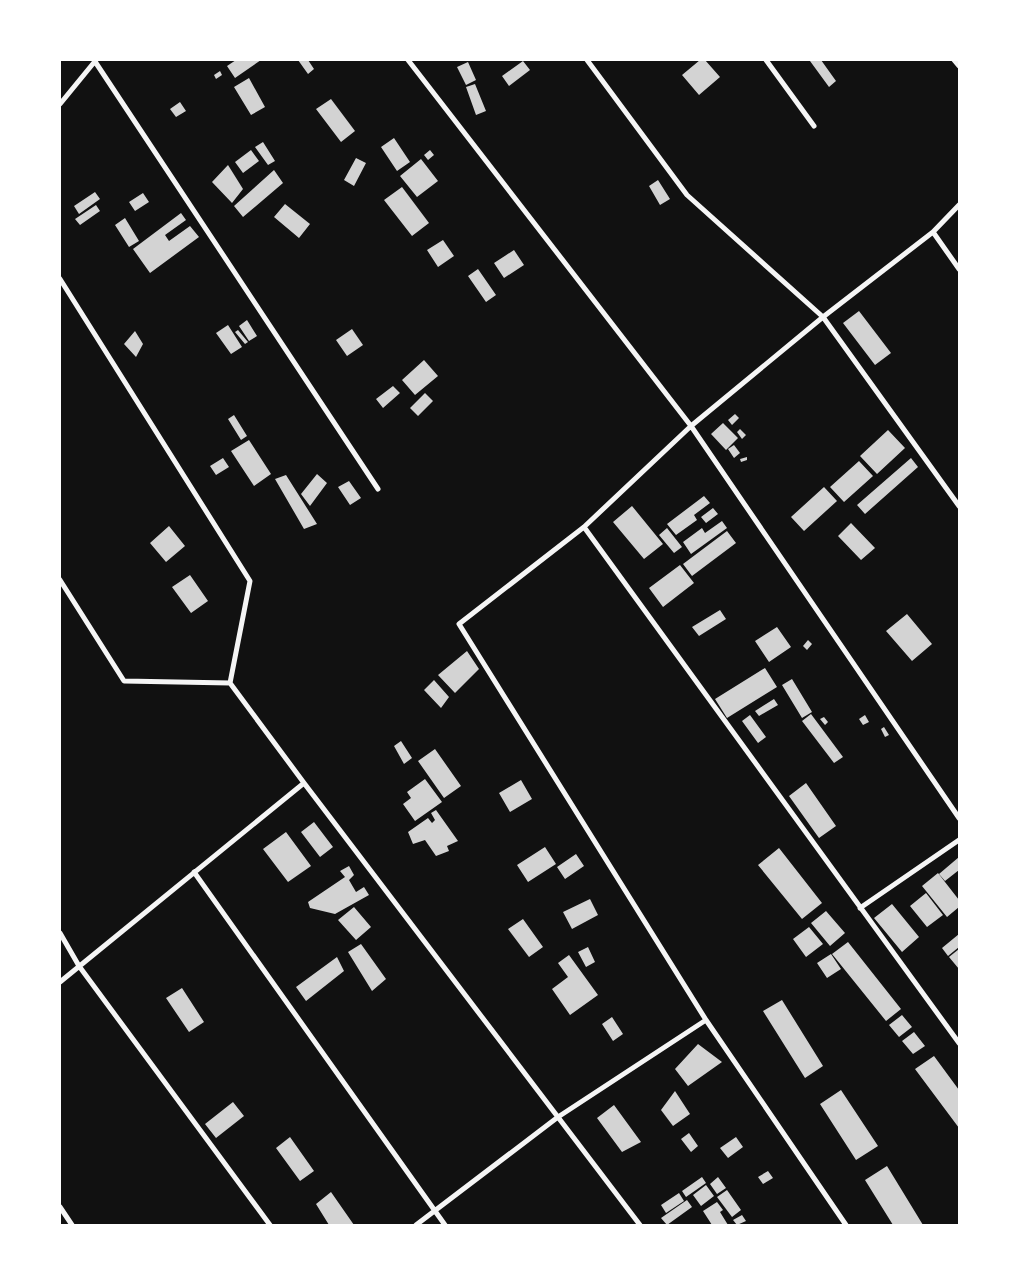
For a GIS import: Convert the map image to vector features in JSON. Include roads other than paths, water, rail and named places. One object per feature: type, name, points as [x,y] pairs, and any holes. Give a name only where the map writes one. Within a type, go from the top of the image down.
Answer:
[{"type":"street","points":[[60,104],[95,60],[378,489]]},
{"type":"street","points":[[408,60],[692,426],[959,818]]},
{"type":"street","points":[[587,60],[687,195],[823,317],[959,506]]},
{"type":"street","points":[[766,60],[814,126]]},
{"type":"street","points":[[954,60],[959,66]]},
{"type":"street","points":[[846,1225],[706,1020],[459,624],[584,527],[692,426],[823,317],[933,232],[959,205]]},
{"type":"street","points":[[933,232],[959,269]]},
{"type":"street","points":[[60,280],[250,581],[230,683],[640,1225]]},
{"type":"street","points":[[584,527],[959,1043]]},
{"type":"street","points":[[60,580],[124,681],[230,683]]},
{"type":"street","points":[[60,982],[304,783]]},
{"type":"street","points":[[860,908],[959,840]]},
{"type":"street","points":[[194,872],[445,1225]]},
{"type":"street","points":[[60,933],[79,966],[270,1225]]},
{"type":"street","points":[[416,1225],[558,1117],[706,1020]]},
{"type":"street","points":[[60,1207],[72,1225]]}]
